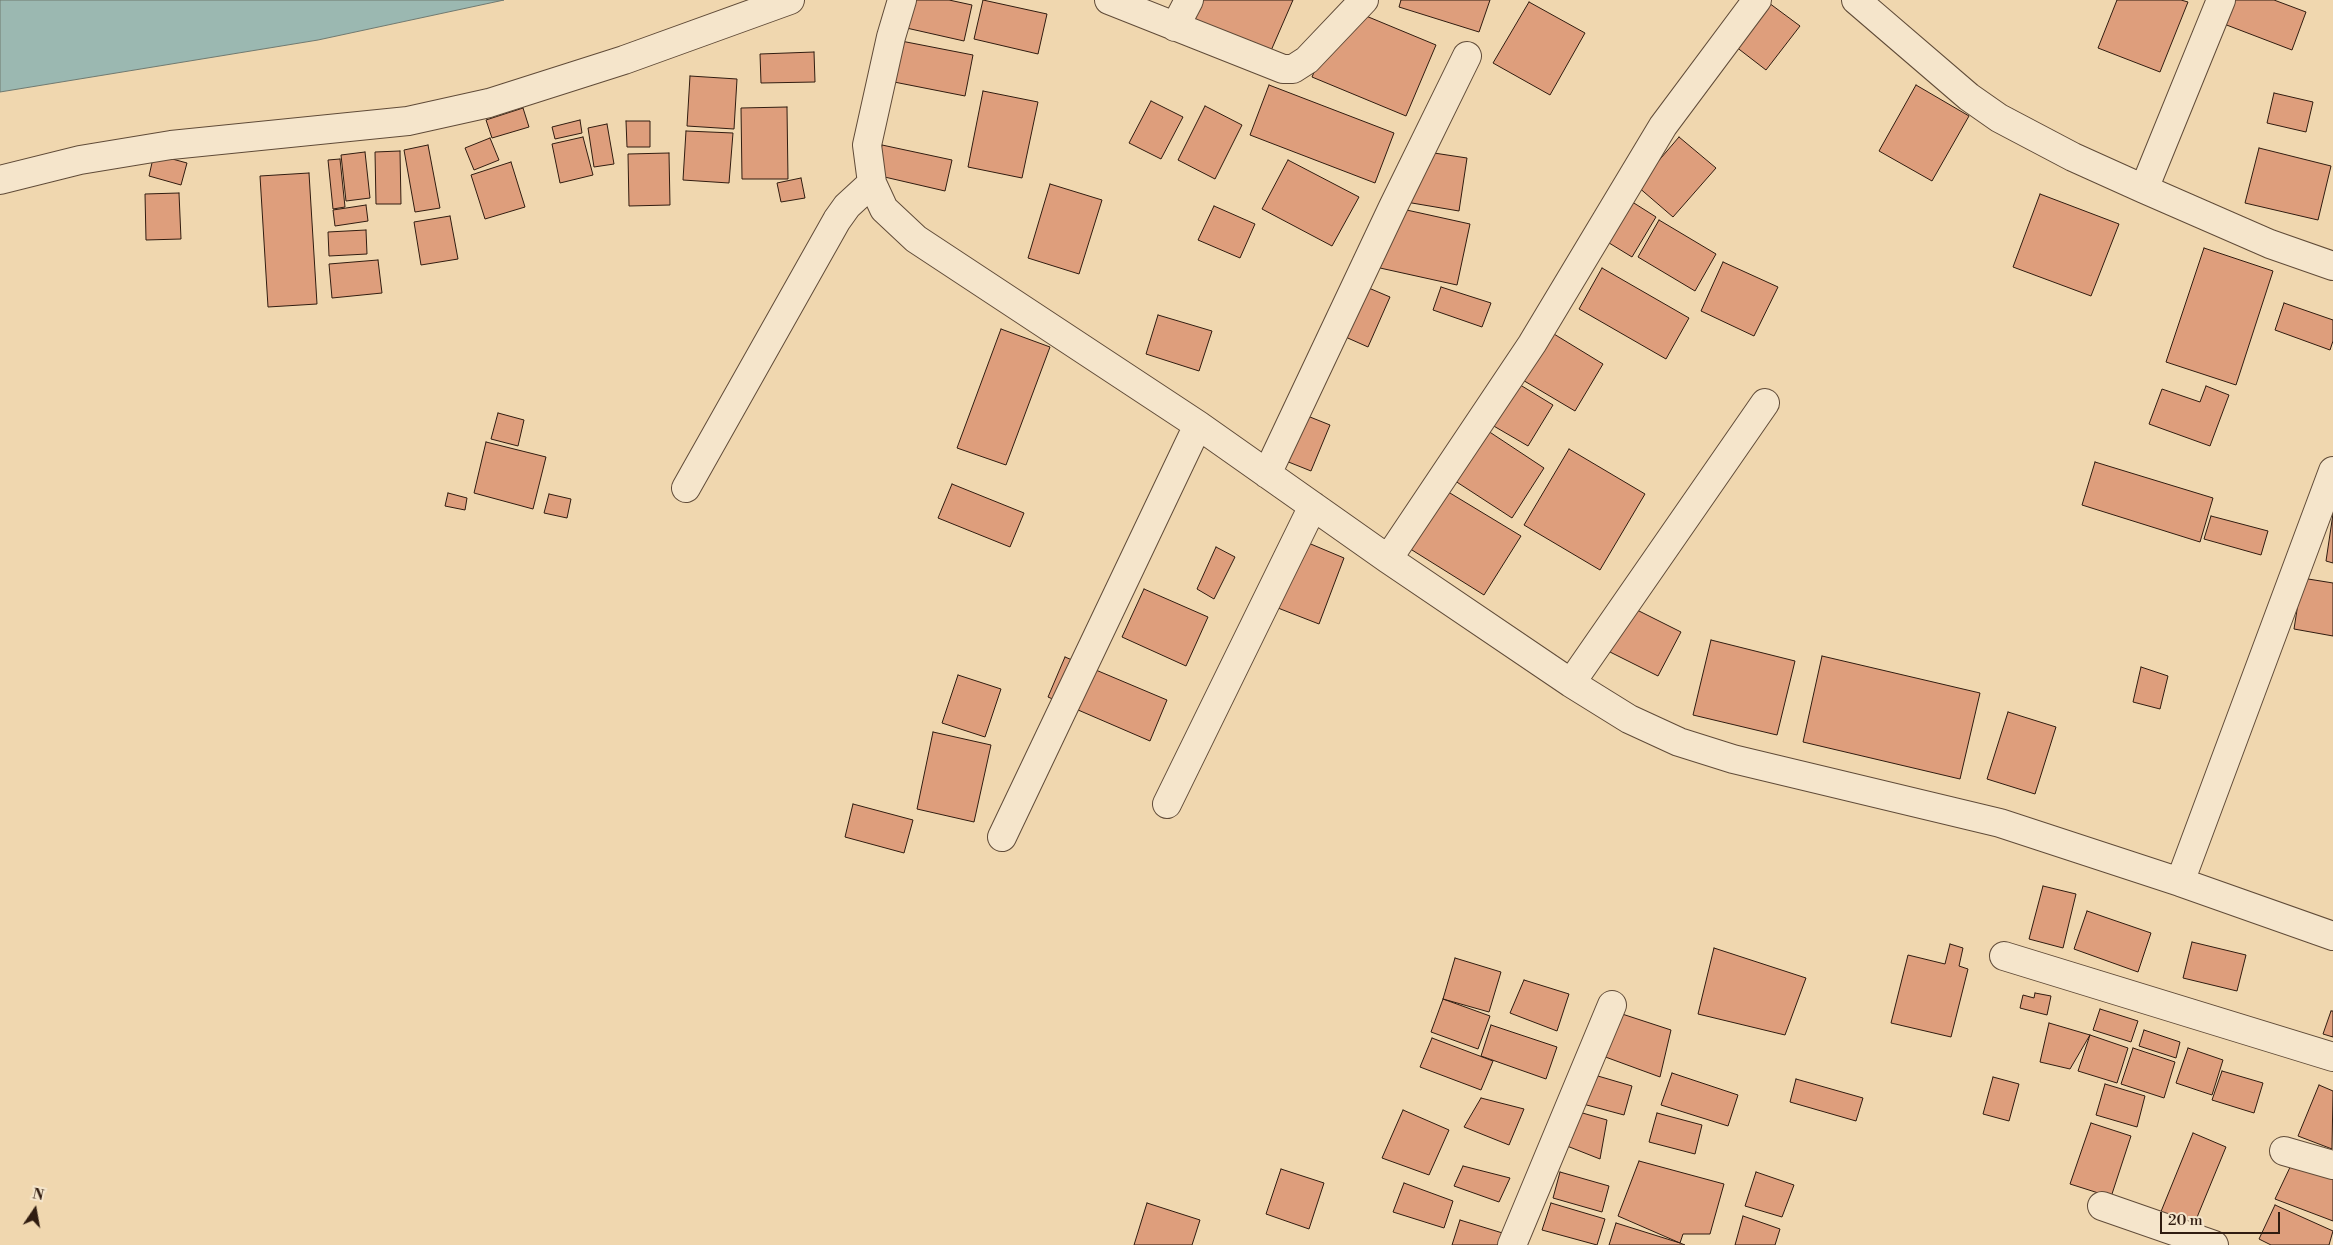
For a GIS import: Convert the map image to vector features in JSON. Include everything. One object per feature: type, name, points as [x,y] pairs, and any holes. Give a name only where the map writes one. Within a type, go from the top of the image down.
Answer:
[{"type":"street","points":[[0,180],[80,160],[171,145],[417,119],[489,103],[624,60],[790,0]]},
{"type":"street","points":[[902,0],[891,37],[868,145],[872,183],[884,210],[916,239],[1198,425],[1388,559],[1571,683],[1629,719],[1688,745],[1733,759],[2000,823],[2180,882],[2333,936]]},
{"type":"street","points":[[1109,0],[1282,69],[1293,69],[1307,60],[1364,0]]},
{"type":"street","points":[[1175,26],[1189,0]]},
{"type":"street","points":[[1388,559],[1532,344],[1664,126],[1757,0]]},
{"type":"street","points":[[1856,0],[1969,97],[1999,118],[2073,157],[2270,244],[2333,266]]},
{"type":"street","points":[[2144,188],[2221,0]]},
{"type":"street","points":[[1267,474],[1393,208],[1468,56]]},
{"type":"street","points":[[686,488],[837,220],[847,206],[872,183]]},
{"type":"street","points":[[1571,683],[1765,403]]},
{"type":"street","points":[[1002,837],[1198,425]]},
{"type":"street","points":[[2180,882],[2333,471]]},
{"type":"street","points":[[1167,804],[1313,506]]},
{"type":"street","points":[[2004,956],[2333,1057]]},
{"type":"street","points":[[1512,1245],[1612,1005]]},
{"type":"street","points":[[2284,1151],[2333,1164]]},
{"type":"street","points":[[2102,1206],[2214,1245]]},
{"type":"water","points":[[0,0],[504,0],[318,40],[0,92]]},
{"type":"building","points":[[907,0],[949,0],[972,5],[964,41],[902,27]]},
{"type":"building","points":[[983,0],[1047,14],[1038,54],[974,39]]},
{"type":"building","points":[[1179,0],[1293,0],[1270,53],[1174,13]]},
{"type":"building","points":[[1401,0],[1490,0],[1479,32],[1399,7]]},
{"type":"building","points":[[1765,0],[1800,26],[1766,70],[1731,43]]},
{"type":"building","points":[[2117,0],[2181,0],[2188,2],[2160,72],[2098,48]]},
{"type":"building","points":[[2233,0],[2274,0],[2306,12],[2292,50],[2224,24]]},
{"type":"building","points":[[1529,2],[1585,33],[1550,95],[1493,63]]},
{"type":"building","points":[[1342,6],[1436,45],[1406,116],[1312,77]]},
{"type":"building","points":[[896,40],[973,55],[965,96],[889,81]]},
{"type":"building","points":[[814,52],[815,82],[761,83],[760,54]]},
{"type":"building","points":[[690,76],[737,79],[734,129],[687,126]]},
{"type":"building","points":[[1269,85],[1394,133],[1375,183],[1250,135]]},
{"type":"building","points":[[1916,85],[1969,116],[1932,181],[1879,151]]},
{"type":"building","points":[[983,91],[1038,102],[1022,178],[968,167]]},
{"type":"building","points":[[2274,93],[2313,102],[2306,132],[2267,123]]},
{"type":"building","points":[[1151,101],[1183,117],[1161,159],[1129,143]]},
{"type":"building","points":[[1205,106],[1242,125],[1215,179],[1178,160]]},
{"type":"building","points":[[787,107],[788,179],[742,179],[741,108]]},
{"type":"building","points":[[523,108],[529,127],[492,138],[486,120]]},
{"type":"building","points":[[580,120],[582,133],[555,139],[552,127]]},
{"type":"building","points":[[626,121],[650,121],[650,147],[627,147]]},
{"type":"building","points":[[607,124],[614,164],[594,167],[588,128]]},
{"type":"building","points":[[686,131],[733,133],[729,183],[683,180]]},
{"type":"building","points":[[583,137],[593,175],[560,183],[552,144]]},
{"type":"building","points":[[1679,137],[1716,168],[1673,217],[1637,186]]},
{"type":"building","points":[[490,138],[499,160],[474,170],[465,148]]},
{"type":"building","points":[[428,145],[440,208],[415,212],[404,150]]},
{"type":"building","points":[[882,145],[952,160],[945,191],[876,175]]},
{"type":"building","points":[[2259,148],[2331,166],[2318,220],[2245,203]]},
{"type":"building","points":[[1414,150],[1467,158],[1459,211],[1406,202]]},
{"type":"building","points":[[400,151],[401,204],[376,204],[375,152]]},
{"type":"building","points":[[365,152],[370,198],[346,201],[341,155]]},
{"type":"building","points":[[669,153],[670,205],[629,206],[628,154]]},
{"type":"building","points":[[154,154],[187,163],[181,185],[149,176]]},
{"type":"building","points":[[340,159],[345,207],[333,209],[328,160]]},
{"type":"building","points":[[1288,160],[1359,197],[1332,246],[1262,209]]},
{"type":"building","points":[[511,162],[525,207],[485,219],[471,175]]},
{"type":"building","points":[[309,173],[317,304],[268,307],[260,176]]},
{"type":"building","points":[[801,178],[805,198],[781,202],[777,183]]},
{"type":"building","points":[[1050,184],[1102,200],[1079,274],[1028,258]]},
{"type":"building","points":[[179,193],[181,239],[146,240],[145,194]]},
{"type":"building","points":[[2040,194],[2119,224],[2091,296],[2013,267]]},
{"type":"building","points":[[1626,198],[1656,217],[1632,257],[1601,238]]},
{"type":"building","points":[[366,205],[368,221],[335,226],[333,210]]},
{"type":"building","points":[[1214,206],[1255,224],[1240,258],[1198,240]]},
{"type":"building","points":[[1393,207],[1470,224],[1457,285],[1380,268]]},
{"type":"building","points":[[450,216],[458,259],[421,265],[414,222]]},
{"type":"building","points":[[1659,220],[1716,254],[1695,291],[1638,257]]},
{"type":"building","points":[[366,230],[367,254],[329,256],[328,232]]},
{"type":"building","points":[[2204,248],[2273,271],[2236,385],[2166,362]]},
{"type":"building","points":[[378,260],[382,293],[332,298],[329,264]]},
{"type":"building","points":[[1723,262],[1778,287],[1754,336],[1701,311]]},
{"type":"building","points":[[1602,268],[1689,318],[1666,359],[1579,309]]},
{"type":"building","points":[[1345,278],[1390,297],[1368,347],[1323,327]]},
{"type":"building","points":[[1441,287],[1491,303],[1482,327],[1433,310]]},
{"type":"building","points":[[2284,303],[2333,320],[2333,341],[2330,350],[2275,330]]},
{"type":"building","points":[[1158,315],[1212,331],[1199,371],[1146,354]]},
{"type":"building","points":[[1001,329],[1050,347],[1006,465],[957,448]]},
{"type":"building","points":[[1549,331],[1603,364],[1575,411],[1521,379]]},
{"type":"building","points":[[1517,383],[1553,405],[1528,446],[1492,425]]},
{"type":"building","points":[[2206,386],[2229,395],[2210,446],[2149,424],[2162,389],[2200,402]]},
{"type":"building","points":[[1285,407],[1330,425],[1311,471],[1266,453]]},
{"type":"building","points":[[498,413],[524,420],[518,446],[491,439]]},
{"type":"building","points":[[1479,425],[1544,468],[1512,518],[1446,475]]},
{"type":"building","points":[[486,442],[546,457],[533,509],[474,493]]},
{"type":"building","points":[[1569,449],[1645,494],[1600,570],[1524,525]]},
{"type":"building","points":[[2095,462],[2213,498],[2200,542],[2082,505]]},
{"type":"building","points":[[952,484],[1024,513],[1010,547],[938,518]]},
{"type":"building","points":[[1440,487],[1521,536],[1484,595],[1404,545]]},
{"type":"building","points":[[448,493],[467,498],[465,510],[445,506]]},
{"type":"building","points":[[549,494],[571,499],[567,518],[544,513]]},
{"type":"building","points":[[2333,514],[2333,563],[2326,561]]},
{"type":"building","points":[[2211,516],[2268,531],[2261,555],[2204,539]]},
{"type":"building","points":[[1287,534],[1344,558],[1319,624],[1260,601]]},
{"type":"building","points":[[1216,547],[1235,557],[1214,599],[1197,589]]},
{"type":"building","points":[[2302,578],[2333,583],[2333,636],[2294,629]]},
{"type":"building","points":[[1144,589],[1208,617],[1186,666],[1122,637]]},
{"type":"building","points":[[1615,599],[1681,632],[1658,676],[1592,643]]},
{"type":"building","points":[[1711,640],[1795,661],[1777,735],[1693,715]]},
{"type":"building","points":[[1822,656],[1980,693],[1960,779],[1803,742]]},
{"type":"building","points":[[1065,657],[1167,700],[1150,741],[1048,697]]},
{"type":"building","points":[[2141,667],[2168,676],[2160,709],[2133,702]]},
{"type":"building","points":[[958,675],[1001,689],[985,737],[942,723]]},
{"type":"building","points":[[2008,712],[2056,727],[2035,794],[1987,779]]},
{"type":"building","points":[[933,732],[991,745],[974,822],[917,809]]},
{"type":"building","points":[[853,804],[913,820],[904,853],[845,837]]},
{"type":"building","points":[[2043,886],[2076,894],[2063,948],[2029,939]]},
{"type":"building","points":[[2087,911],[2151,933],[2138,972],[2074,949]]},
{"type":"building","points":[[2192,942],[2246,955],[2237,991],[2183,978]]},
{"type":"building","points":[[1950,944],[1963,948],[1959,966],[1968,969],[1951,1037],[1891,1023],[1908,955],[1945,964]]},
{"type":"building","points":[[1714,948],[1806,978],[1785,1035],[1698,1014]]},
{"type":"building","points":[[1455,958],[1501,972],[1489,1012],[1443,999]]},
{"type":"building","points":[[1524,980],[1569,994],[1557,1031],[1510,1013]]},
{"type":"building","points":[[2035,993],[2051,996],[2047,1015],[2020,1008],[2023,995],[2034,998]]},
{"type":"building","points":[[1443,999],[1490,1016],[1478,1049],[1431,1032]]},
{"type":"building","points":[[2100,1009],[2138,1021],[2131,1042],[2093,1030]]},
{"type":"building","points":[[2331,1011],[2333,1011],[2333,1037],[2323,1034]]},
{"type":"building","points":[[1616,1012],[1671,1030],[1660,1077],[1600,1055]]},
{"type":"building","points":[[2049,1023],[2090,1035],[2070,1069],[2040,1062]]},
{"type":"building","points":[[1491,1025],[1557,1047],[1546,1079],[1481,1056]]},
{"type":"building","points":[[2144,1030],[2180,1042],[2176,1058],[2139,1046]]},
{"type":"building","points":[[2090,1035],[2128,1048],[2117,1083],[2078,1071]]},
{"type":"building","points":[[1432,1038],[1493,1061],[1481,1090],[1420,1067]]},
{"type":"building","points":[[2133,1048],[2175,1062],[2164,1098],[2121,1084]]},
{"type":"building","points":[[2188,1048],[2223,1060],[2212,1095],[2176,1083]]},
{"type":"building","points":[[2222,1071],[2263,1083],[2254,1113],[2212,1100]]},
{"type":"building","points":[[1672,1073],[1738,1095],[1728,1126],[1661,1105]]},
{"type":"building","points":[[1591,1074],[1632,1086],[1624,1115],[1583,1104]]},
{"type":"building","points":[[1993,1077],[2019,1084],[2009,1121],[1983,1114]]},
{"type":"building","points":[[1796,1079],[1863,1098],[1856,1121],[1790,1102]]},
{"type":"building","points":[[2105,1084],[2145,1096],[2137,1127],[2096,1115]]},
{"type":"building","points":[[2319,1085],[2333,1091],[2332,1149],[2298,1136]]},
{"type":"building","points":[[1481,1098],[1524,1109],[1509,1145],[1464,1127]]},
{"type":"building","points":[[1403,1110],[1449,1130],[1429,1175],[1382,1158]]},
{"type":"building","points":[[1579,1112],[1607,1120],[1600,1159],[1567,1146]]},
{"type":"building","points":[[1657,1113],[1702,1125],[1695,1154],[1649,1142]]},
{"type":"building","points":[[2091,1123],[2131,1136],[2111,1197],[2070,1184]]},
{"type":"building","points":[[2193,1133],[2226,1147],[2193,1227],[2160,1214]]},
{"type":"building","points":[[1639,1161],[1724,1184],[1710,1234],[1683,1234],[1680,1243],[1618,1216]]},
{"type":"building","points":[[2293,1161],[2333,1175],[2333,1221],[2275,1199]]},
{"type":"building","points":[[1463,1166],[1510,1178],[1499,1202],[1454,1186]]},
{"type":"building","points":[[1281,1169],[1324,1183],[1309,1229],[1266,1214]]},
{"type":"building","points":[[1560,1172],[1609,1186],[1602,1212],[1553,1198]]},
{"type":"building","points":[[1756,1172],[1794,1185],[1782,1217],[1745,1206]]},
{"type":"building","points":[[1404,1183],[1453,1201],[1444,1228],[1393,1212]]},
{"type":"building","points":[[1147,1203],[1200,1220],[1192,1245],[1134,1245]]},
{"type":"building","points":[[1551,1203],[1605,1219],[1597,1245],[1542,1230]]},
{"type":"building","points":[[2275,1205],[2333,1231],[2329,1245],[2271,1245],[2259,1239]]},
{"type":"building","points":[[1743,1216],[1780,1229],[1775,1245],[1735,1245]]},
{"type":"building","points":[[1460,1220],[1509,1235],[1505,1245],[1452,1245]]},
{"type":"building","points":[[1616,1223],[1680,1243],[1685,1245],[1609,1245]]}]
